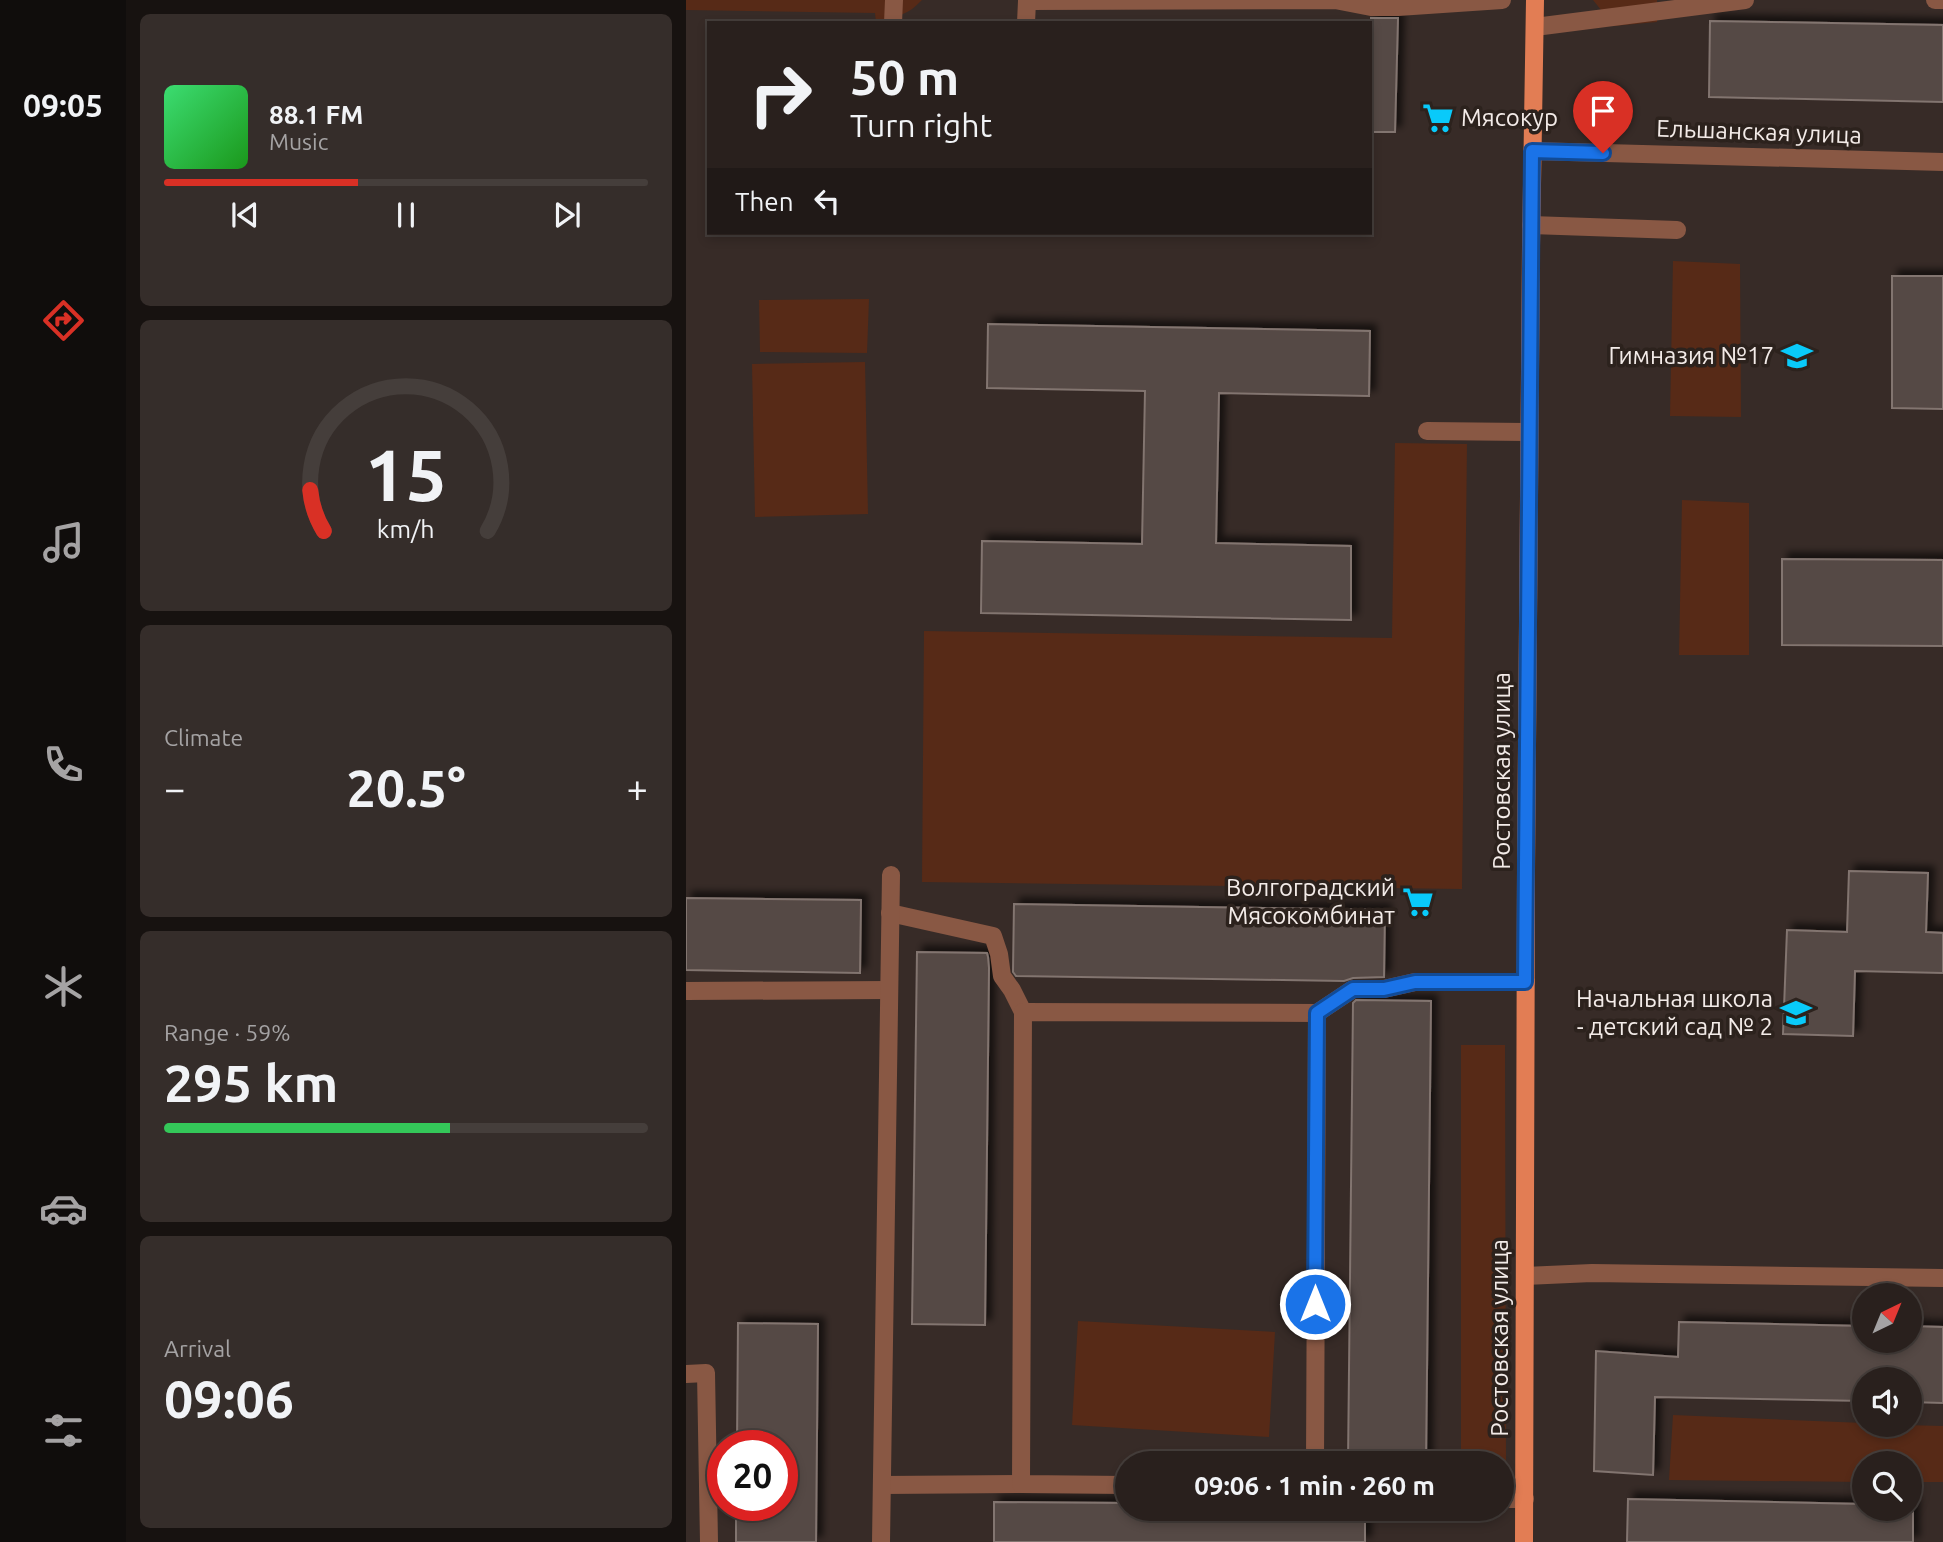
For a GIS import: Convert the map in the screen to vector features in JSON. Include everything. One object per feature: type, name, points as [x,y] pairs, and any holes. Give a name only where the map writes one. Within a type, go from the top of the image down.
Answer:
[{"type":"main road","name":"Ростовская улица","points":[[1524,1542],[1525,982],[1535,0]]},
{"type":"lane","points":[[893,21],[894,0]]},
{"type":"lane","points":[[1026,21],[1027,0],[1335,0],[1371,7],[1398,7],[1502,0]]},
{"type":"lane","points":[[1535,27],[1745,0]]},
{"type":"lane","points":[[1935,0],[1943,0]]},
{"type":"lane","name":"Ельшанская улица","points":[[1532,151],[1943,162]]},
{"type":"lane","points":[[1531,225],[1678,230]]},
{"type":"lane","points":[[1427,431],[1530,432]]},
{"type":"lane","points":[[881,1542],[891,875]]},
{"type":"lane","points":[[890,912],[993,936],[1002,976],[1023,1012],[1021,1484]]},
{"type":"lane","points":[[1023,1012],[1317,1013],[1353,989],[1384,989],[1415,982],[1525,982]]},
{"type":"lane","points":[[686,991],[889,990]]},
{"type":"lane","points":[[1315,1451],[1317,1013]]},
{"type":"lane","points":[[1525,1276],[1592,1273],[1943,1278]]},
{"type":"lane","points":[[686,1374],[706,1373],[709,1542]]},
{"type":"lane","points":[[882,1485],[1115,1485]]},
{"type":"lane","points":[[1514,1499],[1525,1499]]},
{"type":"shaded area","points":[[686,0],[922,0],[888,21],[876,21],[875,13],[686,10]]},
{"type":"shaded area","points":[[1593,0],[1657,0],[1657,22],[1614,26]]},
{"type":"shaded area","points":[[1673,261],[1740,264],[1741,417],[1670,416]]},
{"type":"shaded area","points":[[869,299],[867,353],[760,352],[759,300]]},
{"type":"shaded area","points":[[865,362],[868,514],[755,517],[752,364]]},
{"type":"shaded area","points":[[1395,443],[1467,444],[1462,889],[922,882],[924,631],[1392,638]]},
{"type":"shaded area","points":[[1682,500],[1749,503],[1749,655],[1679,655]]},
{"type":"shaded area","points":[[1461,1045],[1505,1045],[1506,1451],[1461,1451]]},
{"type":"shaded area","points":[[1078,1321],[1275,1332],[1269,1437],[1072,1425]]},
{"type":"shaded area","points":[[1673,1415],[1852,1422],[1852,1437],[1922,1437],[1922,1425],[1943,1426],[1943,1482],[1922,1482],[1922,1451],[1852,1451],[1852,1482],[1669,1480]]},
{"type":"building","points":[[1371,18],[1398,18],[1395,132],[1372,132]]},
{"type":"building","points":[[1710,21],[1943,25],[1943,102],[1709,97]]},
{"type":"building","points":[[1892,276],[1943,276],[1943,409],[1892,408]]},
{"type":"building","points":[[988,324],[1370,331],[1369,396],[1219,393],[1216,543],[1351,546],[1351,620],[981,613],[982,541],[1142,544],[1145,391],[987,388]]},
{"type":"building","points":[[1782,559],[1943,560],[1943,646],[1782,645]]},
{"type":"building","points":[[1849,871],[1928,873],[1926,932],[1943,933],[1943,973],[1855,971],[1853,1036],[1783,1034],[1787,930],[1847,932]]},
{"type":"building","points":[[686,898],[861,900],[860,973],[686,970]]},
{"type":"building","points":[[1014,904],[1385,910],[1384,977],[1344,981],[1016,976],[1013,972]]},
{"type":"building","points":[[917,952],[987,953],[988,957],[985,1325],[912,1324]]},
{"type":"building","points":[[1356,1000],[1431,1001],[1426,1451],[1348,1451],[1353,1003]]},
{"type":"building","points":[[1679,1322],[1852,1326],[1852,1353],[1922,1353],[1922,1326],[1943,1327],[1943,1403],[1922,1402],[1922,1367],[1852,1367],[1852,1401],[1655,1397],[1653,1475],[1594,1471],[1596,1351],[1678,1357]]},
{"type":"building","points":[[738,1323],[818,1324],[816,1542],[736,1542],[736,1521],[798,1521],[798,1430],[737,1430]]},
{"type":"building","points":[[1628,1499],[1852,1504],[1852,1521],[1913,1521],[1913,1542],[1627,1542]]},
{"type":"building","points":[[994,1502],[1115,1503],[1115,1521],[1365,1521],[1365,1542],[994,1542]]},
{"type":"place","name":"Мясокур","points":[[1438,118]]},
{"type":"place","name":"Гимназия №17","points":[[1797,356]]},
{"type":"place","name":"Волгоградский Мясокомбинат","points":[[1418,902]]},
{"type":"place","name":"Начальная школа - детский сад № 2","points":[[1796,1013]]},
{"type":"route","points":[[1315,1304],[1317,1013],[1353,989],[1384,989],[1415,982],[1525,982],[1532,151],[1603,153]]}]
